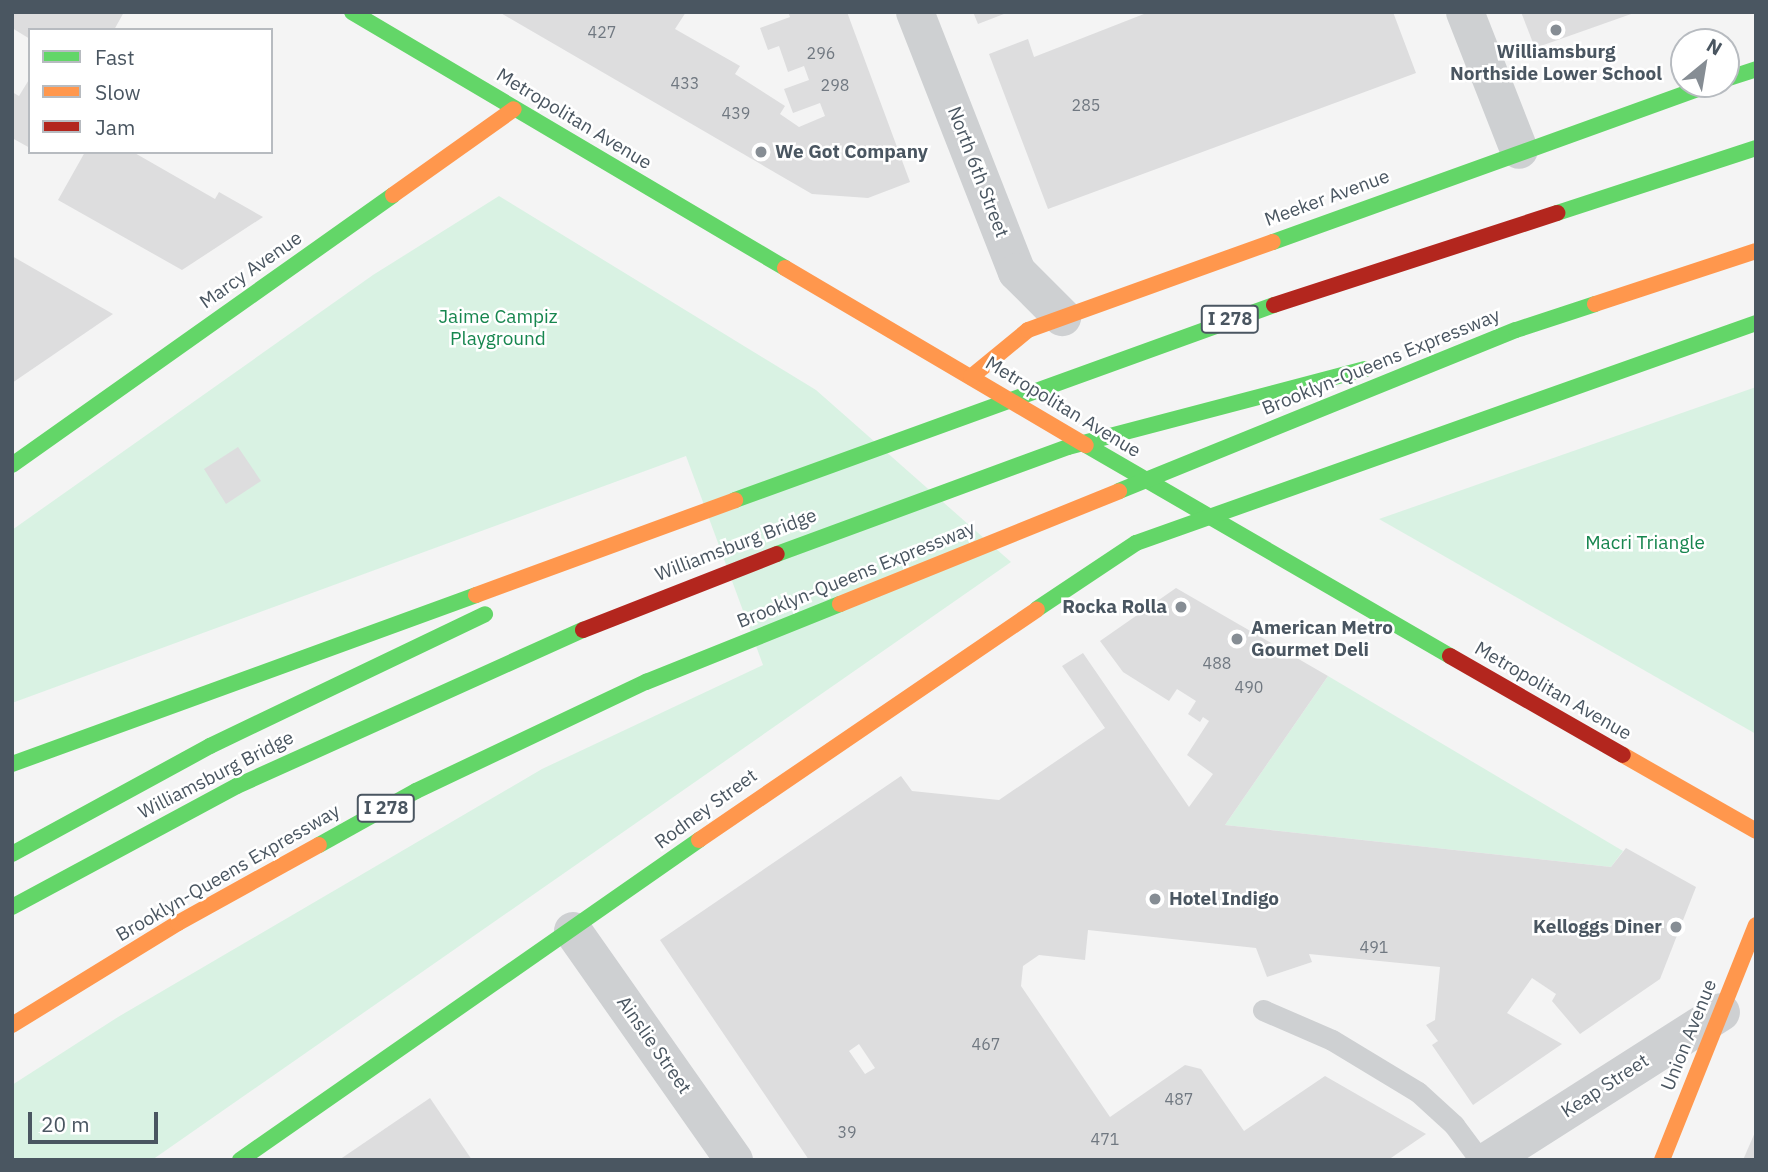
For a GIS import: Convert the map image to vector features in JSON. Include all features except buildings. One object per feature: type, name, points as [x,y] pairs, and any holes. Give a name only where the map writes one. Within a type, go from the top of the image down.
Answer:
[{"type":"main road","name":"Metropolitan Avenue","points":[[352,12],[1211,519],[1756,831]]},
{"type":"main road","name":"Meeker Avenue","points":[[971,377],[1028,330],[1519,150],[1671,98]]},
{"type":"main road","name":"Marcy Avenue","points":[[12,465],[514,109]]},
{"type":"main road","name":"I 278","points":[[12,764],[1228,320],[1756,148]]},
{"type":"main road","name":"Brooklyn-Queens Expressway","points":[[12,1025],[178,923],[416,791],[646,682],[1516,330],[1756,251]]},
{"type":"main road","points":[[1211,519],[1756,323]]},
{"type":"main road","name":"Williamsburg Bridge","points":[[12,907],[237,786],[349,733],[549,642],[733,568],[1068,447],[1516,330]]},
{"type":"main road","name":"Williamsburg Bridge","points":[[522,597],[709,508]]},
{"type":"main road","name":"Rodney Street","points":[[240,1160],[573,931],[782,780],[1136,543],[1211,519]]},
{"type":"main road","name":"Williamsburg Bridge","points":[[12,854],[210,746],[497,608]]},
{"type":"main road","name":"Union Avenue","points":[[1662,1160],[1756,925]]},
{"type":"street","name":"North 6th Street","points":[[915,12],[1017,272],[1062,317]]},
{"type":"street","points":[[1465,12],[1519,150]]},
{"type":"street","name":"Ainslie Street","points":[[573,931],[734,1160]]},
{"type":"street","name":"Keap Street","points":[[1489,1160],[1721,1012]]},
{"type":"lane","points":[[1264,1010],[1332,1040],[1418,1092],[1454,1125],[1480,1160]]},
{"type":"green space","name":"Jaime Campiz Playground","points":[[499,196],[816,390],[1011,562],[152,1160],[12,1160],[12,1085],[118,1017],[542,769],[763,665],[686,456],[12,703],[12,530],[373,275]]},
{"type":"green space","name":"Macri Triangle","points":[[1756,387],[1756,734],[1379,519]]},
{"type":"green space","points":[[1328,676],[1623,851],[1611,867],[1225,825]]},
{"type":"traffic: fast","points":[[352,12],[785,268]]},
{"type":"traffic: fast","points":[[1740,74],[1756,69]]},
{"type":"traffic: fast","points":[[1273,242],[1673,98]]},
{"type":"traffic: fast","points":[[1557,213],[1756,148]]},
{"type":"traffic: fast","points":[[12,465],[393,195]]},
{"type":"traffic: fast","points":[[1119,491],[1516,330],[1595,304]]},
{"type":"traffic: fast","points":[[735,500],[1274,305]]},
{"type":"traffic: fast","points":[[1037,609],[1136,543],[1756,323]]},
{"type":"traffic: fast","points":[[777,554],[1068,447],[1365,369]]},
{"type":"traffic: fast","points":[[1086,445],[1450,656]]},
{"type":"traffic: fast","points":[[12,764],[476,595]]},
{"type":"traffic: fast","points":[[319,845],[416,791],[646,682],[840,604]]},
{"type":"traffic: fast","points":[[12,854],[210,746],[485,614]]},
{"type":"traffic: fast","points":[[12,907],[237,786],[583,630]]},
{"type":"traffic: fast","points":[[240,1160],[699,840]]},
{"type":"traffic: slow","points":[[393,195],[514,109]]},
{"type":"traffic: slow","points":[[971,377],[1028,330],[1273,242]]},
{"type":"traffic: slow","points":[[1595,304],[1756,251]]},
{"type":"traffic: slow","points":[[785,268],[1086,445]]},
{"type":"traffic: slow","points":[[840,604],[1119,491]]},
{"type":"traffic: slow","points":[[476,595],[735,500]]},
{"type":"traffic: slow","points":[[699,840],[1037,609]]},
{"type":"traffic: slow","points":[[1623,755],[1756,831]]},
{"type":"traffic: slow","points":[[12,1025],[178,923],[319,845]]},
{"type":"traffic: slow","points":[[1662,1160],[1756,925]]},
{"type":"traffic: jam","points":[[1274,305],[1557,213]]},
{"type":"traffic: jam","points":[[583,630],[777,554]]},
{"type":"traffic: jam","points":[[1450,656],[1623,755]]},
{"type":"place","name":"Williamsburg Northside Lower School","points":[[1556,30]]},
{"type":"place","name":"We Got Company","points":[[761,152]]},
{"type":"place","name":"Rocka Rolla","points":[[1181,607]]},
{"type":"place","name":"American Metro Gourmet Deli","points":[[1237,639]]},
{"type":"place","name":"Hotel Indigo","points":[[1155,899]]},
{"type":"place","name":"Kelloggs Diner","points":[[1676,927]]}]
